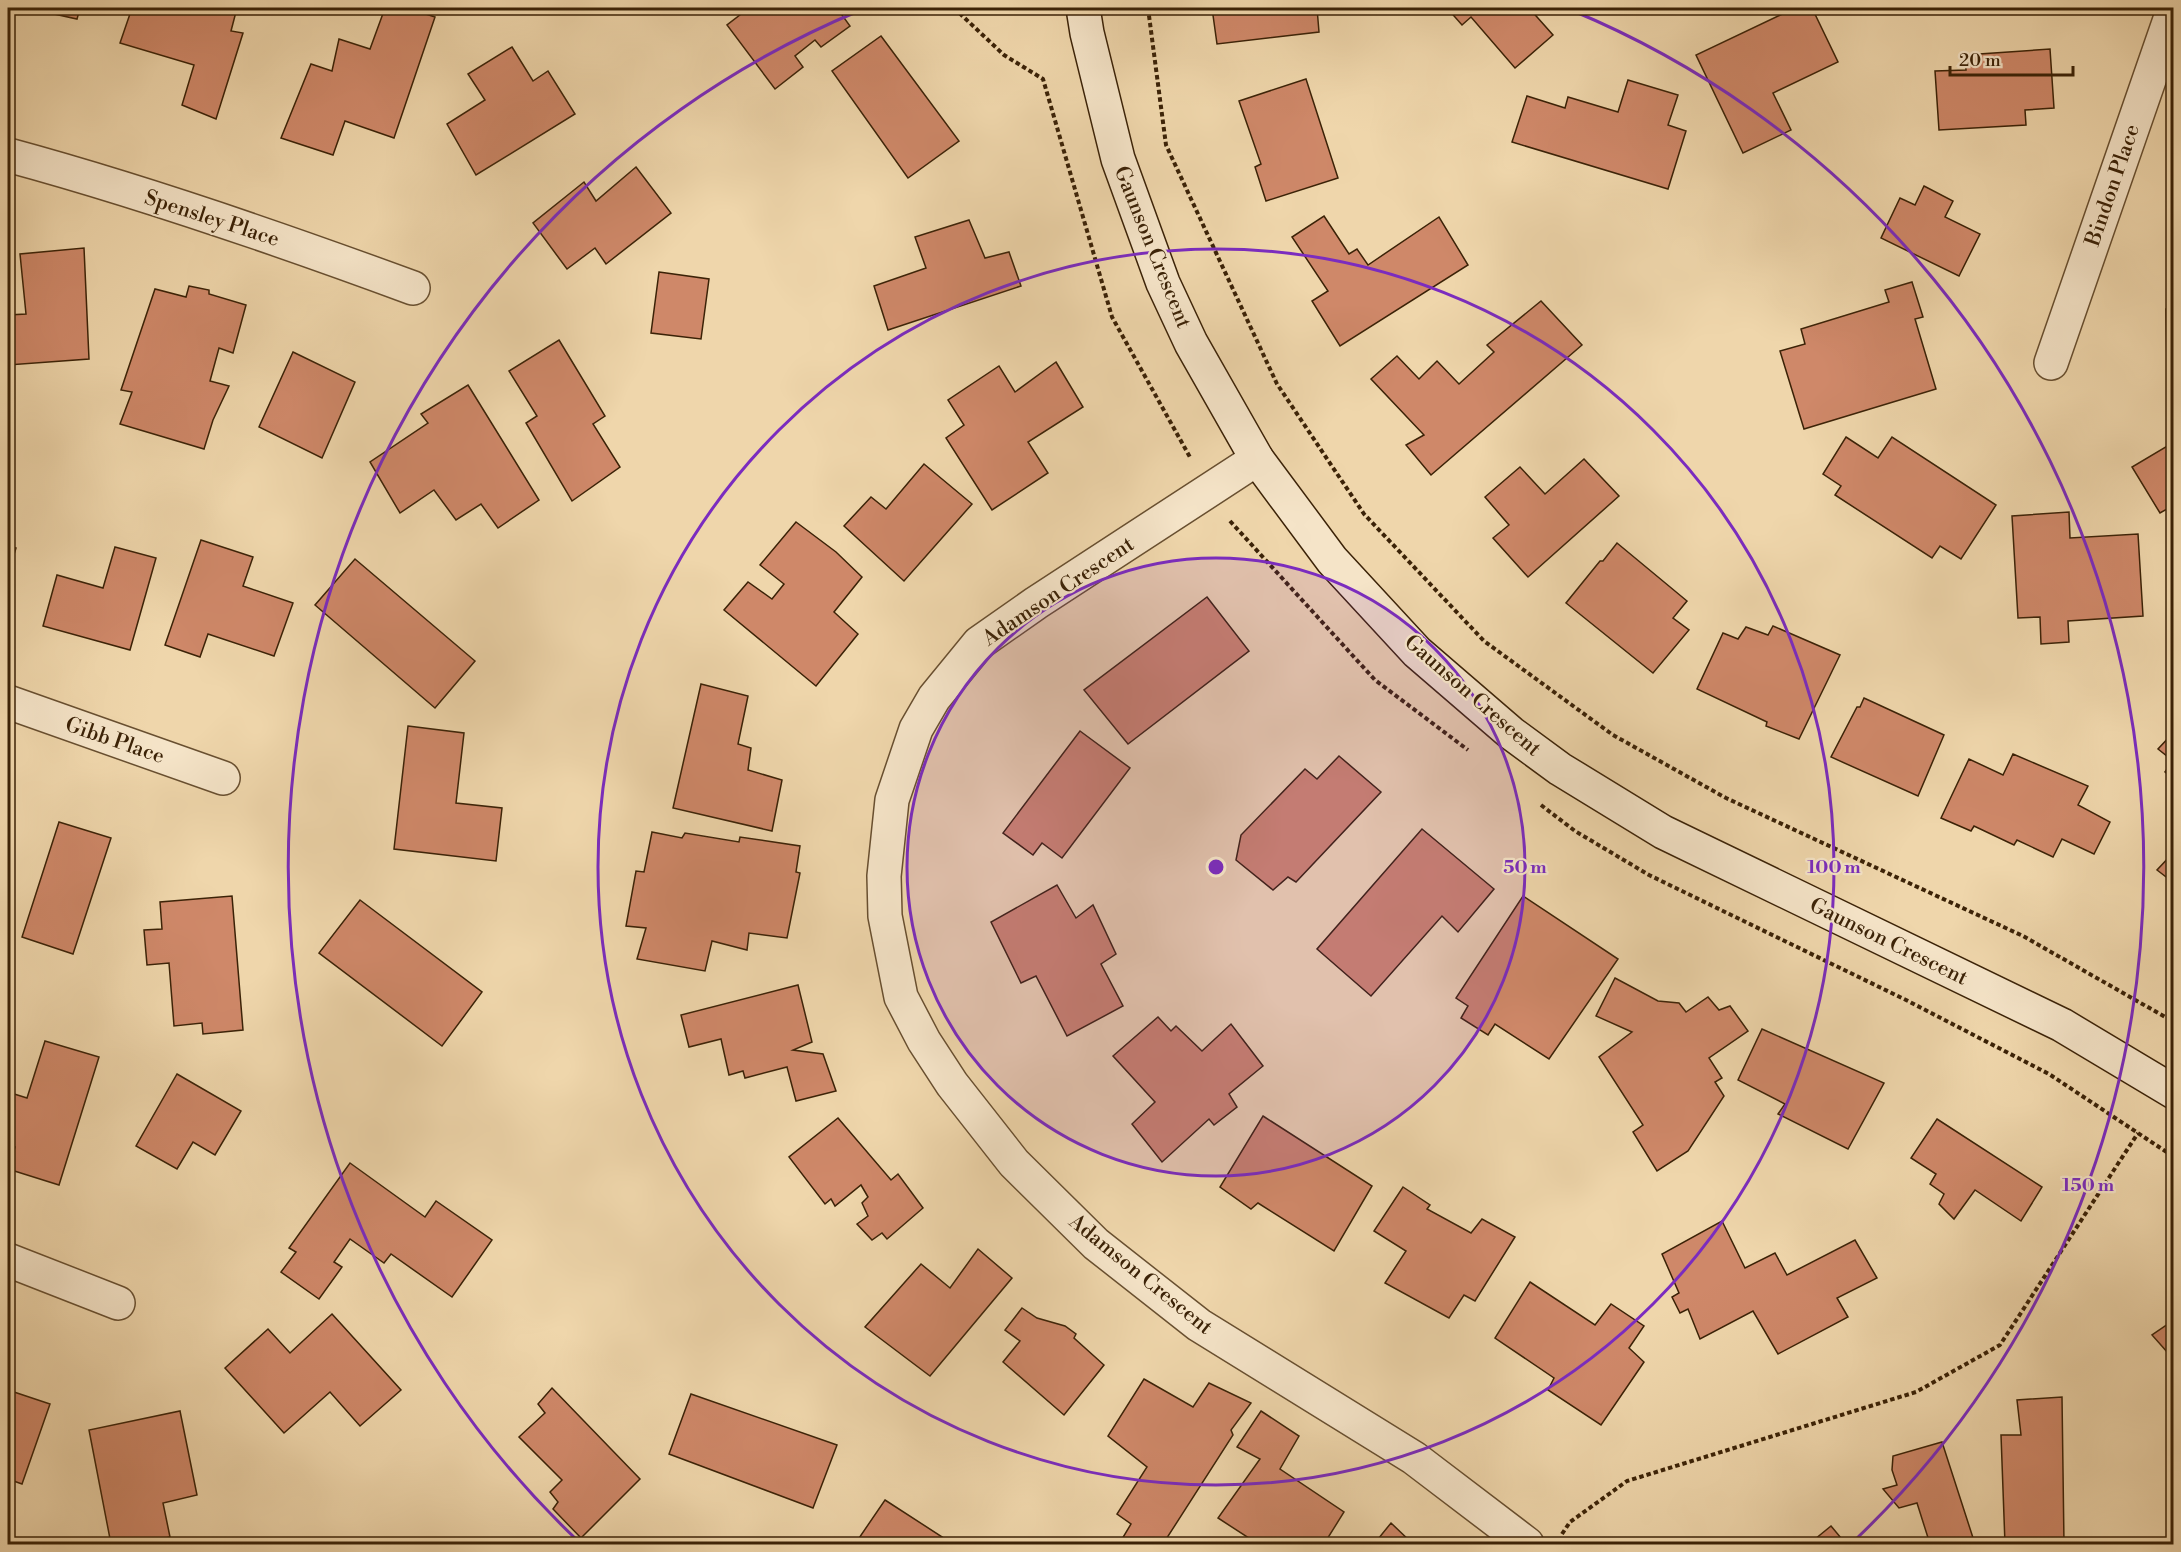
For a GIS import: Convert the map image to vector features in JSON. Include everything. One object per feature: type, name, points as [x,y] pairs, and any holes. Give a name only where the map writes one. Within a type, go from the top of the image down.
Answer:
[{"type":"street","name":"Gaunson Crescent","points":[[1083,8],[1118,159],[1163,283],[1191,343],[1257,459],[1332,560],[1417,651],[1511,733],[1560,769],[1663,832],[2062,1025],[2174,1092]]},
{"type":"street","name":"Bindon Place","points":[[2051,363],[2174,8]]},
{"type":"street","name":"Spensley Place","points":[[8,155],[71,172],[289,243],[413,288]]},
{"type":"street","name":"Adamson Crescent","points":[[1257,459],[1036,603],[979,643],[934,698],[916,729],[892,800],[884,876],[885,916],[901,997],[924,1041],[952,1084],[1007,1154],[1096,1244],[1199,1325],[1414,1458],[1527,1545]]},
{"type":"street","name":"Gibb Place","points":[[8,702],[223,778]]},
{"type":"street","points":[[8,1260],[118,1303]]},
{"type":"path","points":[[1148,8],[1166,145],[1277,384],[1364,514],[1484,641],[1613,735],[1726,798],[2023,936],[2174,1022]]},
{"type":"path","points":[[1560,1537],[1570,1522],[1627,1481],[1916,1392],[2000,1345],[2138,1133]]},
{"type":"building","points":[[27,8],[80,8],[77,19]]},
{"type":"building","points":[[132,8],[237,8],[231,31],[243,33],[216,119],[182,105],[194,65],[120,43]]},
{"type":"building","points":[[385,8],[407,8],[435,17],[394,138],[345,121],[333,155],[281,138],[311,64],[332,71],[339,39],[370,49]]},
{"type":"building","points":[[749,8],[837,8],[850,26],[821,47],[815,40],[795,56],[803,67],[775,89],[727,25]]},
{"type":"building","points":[[1212,8],[1317,8],[1319,32],[1217,44]]},
{"type":"building","points":[[1447,8],[1529,8],[1553,35],[1515,68],[1471,17],[1462,25]]},
{"type":"building","points":[[1795,8],[1812,8],[1838,62],[1773,93],[1791,130],[1743,153],[1696,55]]},
{"type":"building","points":[[881,36],[959,141],[908,178],[832,71]]},
{"type":"building","points":[[512,47],[533,81],[548,71],[575,114],[476,175],[447,124],[485,100],[468,74]]},
{"type":"building","points":[[2050,49],[2054,108],[2025,110],[2026,125],[1939,130],[1935,71],[1966,70],[1965,55]]},
{"type":"building","points":[[1306,79],[1338,178],[1266,201],[1255,167],[1261,164],[1239,101]]},
{"type":"building","points":[[1628,80],[1678,95],[1668,125],[1686,131],[1668,189],[1512,142],[1527,96],[1565,108],[1568,97],[1618,112]]},
{"type":"building","points":[[636,167],[671,213],[606,264],[595,248],[567,269],[533,223],[584,182],[596,201]]},
{"type":"building","points":[[1924,186],[1953,201],[1945,217],[1980,234],[1959,276],[1881,238],[1900,198],[1915,205]]},
{"type":"building","points":[[1324,216],[1349,254],[1357,249],[1368,265],[1439,217],[1468,265],[1340,346],[1312,301],[1328,291],[1292,237]]},
{"type":"building","points":[[969,220],[985,258],[1009,252],[1021,286],[888,330],[874,286],[926,268],[915,237]]},
{"type":"building","points":[[84,248],[89,359],[8,365],[8,315],[26,314],[20,254]]},
{"type":"building","points":[[659,272],[709,279],[701,339],[651,333]]},
{"type":"building","points":[[1912,282],[1923,317],[1915,319],[1936,389],[1804,429],[1780,351],[1805,344],[1801,329],[1889,302],[1885,290]]},
{"type":"building","points":[[189,286],[209,290],[209,294],[246,305],[233,353],[219,348],[210,381],[229,386],[213,420],[204,449],[120,424],[132,392],[121,390],[155,289],[186,297]]},
{"type":"building","points":[[1541,301],[1582,345],[1431,475],[1406,445],[1424,435],[1371,379],[1397,356],[1419,379],[1437,361],[1459,384],[1494,352],[1487,345]]},
{"type":"building","points":[[2166,309],[2174,309],[2174,368],[2167,368]]},
{"type":"building","points":[[559,340],[605,416],[593,424],[620,467],[572,501],[526,423],[537,416],[509,371]]},
{"type":"building","points":[[293,352],[355,382],[322,458],[259,427]]},
{"type":"building","points":[[1056,362],[1083,407],[1028,442],[1048,473],[992,510],[946,438],[964,425],[948,400],[999,366],[1015,392]]},
{"type":"building","points":[[468,385],[539,500],[498,528],[481,504],[456,520],[434,490],[400,513],[370,462],[428,423],[421,414]]},
{"type":"building","points":[[1846,437],[1878,458],[1892,437],[1996,505],[1961,559],[1940,546],[1932,558],[1835,495],[1841,486],[1823,474]]},
{"type":"building","points":[[2174,442],[2174,505],[2160,513],[2132,467]]},
{"type":"building","points":[[1584,459],[1619,496],[1528,577],[1493,538],[1509,525],[1485,497],[1520,467],[1545,494]]},
{"type":"building","points":[[924,464],[972,504],[904,581],[844,526],[871,497],[886,509]]},
{"type":"building","points":[[2069,512],[2070,538],[2138,534],[2143,616],[2068,621],[2069,642],[2041,644],[2040,617],[2018,618],[2012,516]]},
{"type":"building","points":[[796,522],[836,552],[862,577],[834,612],[858,634],[816,686],[724,610],[748,582],[772,599],[784,584],[760,565]]},
{"type":"building","points":[[201,540],[253,557],[243,586],[293,603],[274,656],[208,634],[200,657],[165,645]]},
{"type":"building","points":[[1617,543],[1687,601],[1673,618],[1689,630],[1653,673],[1566,603]]},
{"type":"building","points":[[8,546],[16,548],[8,574]]},
{"type":"building","points":[[115,547],[156,558],[130,650],[43,626],[57,575],[103,588]]},
{"type":"building","points":[[355,559],[475,661],[435,708],[315,605]]},
{"type":"building","points":[[1207,597],[1249,651],[1128,744],[1084,690]]},
{"type":"building","points":[[1773,626],[1840,655],[1799,739],[1766,726],[1767,722],[1697,689],[1723,633],[1738,639],[1746,627],[1768,635]]},
{"type":"building","points":[[701,684],[748,696],[738,744],[751,748],[748,770],[782,780],[772,831],[673,808]]},
{"type":"building","points":[[1864,698],[1944,735],[1918,796],[1831,757]]},
{"type":"building","points":[[408,726],[464,733],[456,803],[502,808],[496,861],[394,849]]},
{"type":"building","points":[[1080,731],[1130,768],[1062,858],[1042,843],[1033,855],[1003,833]]},
{"type":"building","points":[[2174,732],[2174,780],[2165,772],[2173,761],[2158,749]]},
{"type":"building","points":[[2013,754],[2088,786],[2078,805],[2110,822],[2094,854],[2062,839],[2053,857],[2017,840],[2014,845],[1974,826],[1971,831],[1941,818],[1969,759],[2003,775]]},
{"type":"building","points":[[1339,756],[1381,792],[1296,882],[1288,877],[1273,890],[1236,860],[1241,835],[1305,769],[1317,779]]},
{"type":"building","points":[[59,822],[111,838],[73,954],[22,937]]},
{"type":"building","points":[[1422,829],[1494,889],[1458,932],[1442,916],[1371,996],[1317,949]]},
{"type":"building","points":[[652,832],[682,838],[685,833],[739,842],[740,837],[800,846],[796,872],[800,873],[787,938],[749,933],[747,950],[712,941],[705,971],[637,959],[646,928],[626,926],[636,871],[644,872]]},
{"type":"building","points":[[2174,852],[2174,883],[2157,870]]},
{"type":"building","points":[[1057,885],[1076,918],[1093,905],[1116,954],[1101,964],[1123,1006],[1067,1036],[1036,976],[1021,983],[991,922]]},
{"type":"building","points":[[232,896],[243,1030],[203,1034],[202,1023],[174,1026],[169,963],[147,965],[144,930],[162,929],[160,902]]},
{"type":"building","points":[[1523,896],[1618,959],[1549,1059],[1495,1024],[1488,1035],[1461,1018],[1468,1006],[1456,998]]},
{"type":"building","points":[[360,900],[482,992],[442,1046],[319,953]]},
{"type":"building","points":[[1615,978],[1658,1001],[1679,1003],[1686,1012],[1708,997],[1719,1010],[1730,1006],[1748,1031],[1709,1058],[1722,1078],[1715,1082],[1724,1096],[1688,1151],[1657,1171],[1633,1132],[1643,1125],[1599,1057],[1632,1032],[1596,1016]]},
{"type":"building","points":[[798,985],[812,1042],[793,1050],[823,1054],[836,1091],[796,1101],[787,1067],[745,1078],[743,1071],[729,1075],[721,1039],[689,1047],[681,1015]]},
{"type":"building","points":[[1158,1017],[1171,1031],[1176,1026],[1202,1051],[1231,1024],[1263,1066],[1229,1094],[1237,1107],[1214,1125],[1209,1119],[1162,1162],[1132,1124],[1155,1102],[1113,1056]]},
{"type":"building","points":[[1762,1029],[1884,1083],[1848,1149],[1778,1114],[1785,1104],[1738,1080]]},
{"type":"building","points":[[45,1041],[99,1057],[59,1185],[8,1169],[15,1147],[8,1145],[8,1092],[27,1098]]},
{"type":"building","points":[[177,1074],[241,1111],[215,1155],[193,1142],[177,1169],[136,1146]]},
{"type":"building","points":[[1263,1116],[1372,1186],[1334,1251],[1258,1203],[1251,1209],[1220,1187]]},
{"type":"building","points":[[838,1118],[891,1180],[898,1174],[923,1208],[887,1239],[882,1233],[872,1240],[857,1224],[868,1216],[862,1203],[868,1197],[861,1185],[835,1206],[831,1199],[825,1204],[789,1157]]},
{"type":"building","points":[[1937,1119],[2042,1187],[2021,1221],[1975,1190],[1954,1219],[1939,1204],[1944,1194],[1930,1184],[1936,1174],[1911,1158]]},
{"type":"building","points":[[350,1163],[425,1217],[436,1201],[492,1240],[452,1297],[391,1254],[384,1263],[350,1239],[334,1262],[342,1267],[319,1299],[281,1272],[296,1252],[289,1248]]},
{"type":"building","points":[[1403,1187],[1430,1205],[1427,1209],[1471,1233],[1482,1219],[1515,1237],[1475,1301],[1464,1295],[1449,1318],[1385,1283],[1406,1251],[1374,1231]]},
{"type":"building","points":[[1722,1221],[1745,1268],[1775,1253],[1787,1275],[1855,1240],[1877,1278],[1837,1298],[1848,1317],[1778,1354],[1753,1311],[1700,1339],[1688,1309],[1680,1313],[1672,1297],[1679,1293],[1662,1254]]},
{"type":"building","points":[[978,1249],[1012,1278],[930,1376],[865,1327],[921,1264],[950,1288]]},
{"type":"building","points":[[1530,1282],[1595,1325],[1611,1304],[1644,1326],[1629,1348],[1644,1362],[1601,1425],[1548,1390],[1554,1378],[1495,1338]]},
{"type":"building","points":[[1022,1308],[1037,1318],[1065,1326],[1076,1334],[1074,1338],[1104,1365],[1064,1415],[1003,1362],[1020,1341],[1005,1330]]},
{"type":"building","points":[[332,1314],[401,1390],[360,1426],[330,1392],[284,1433],[225,1368],[268,1329],[290,1353]]},
{"type":"building","points":[[2174,1320],[2174,1349],[2168,1353],[2152,1335]]},
{"type":"building","points":[[1144,1379],[1193,1407],[1209,1383],[1251,1403],[1231,1430],[1233,1435],[1163,1544],[1119,1544],[1131,1524],[1117,1514],[1147,1467],[1108,1436]]},
{"type":"building","points":[[552,1388],[640,1479],[581,1538],[553,1509],[558,1502],[550,1492],[562,1480],[519,1437],[545,1413],[538,1404]]},
{"type":"building","points":[[8,1390],[50,1404],[22,1484],[8,1479]]},
{"type":"building","points":[[691,1394],[837,1445],[813,1508],[669,1454]]},
{"type":"building","points":[[2062,1397],[2064,1544],[2005,1544],[2001,1435],[2021,1435],[2017,1400]]},
{"type":"building","points":[[180,1411],[197,1495],[163,1503],[170,1537],[136,1544],[111,1544],[89,1430]]},
{"type":"building","points":[[1261,1411],[1299,1436],[1280,1469],[1344,1512],[1324,1544],[1258,1544],[1218,1518],[1260,1459],[1237,1447]]},
{"type":"building","points":[[1942,1442],[1975,1544],[1930,1544],[1917,1503],[1899,1508],[1883,1489],[1897,1485],[1892,1470],[1893,1456]]},
{"type":"building","points":[[885,1500],[953,1544],[855,1544]]},
{"type":"building","points":[[1391,1523],[1413,1544],[1374,1544]]},
{"type":"building","points":[[1831,1526],[1846,1544],[1809,1544]]}]
